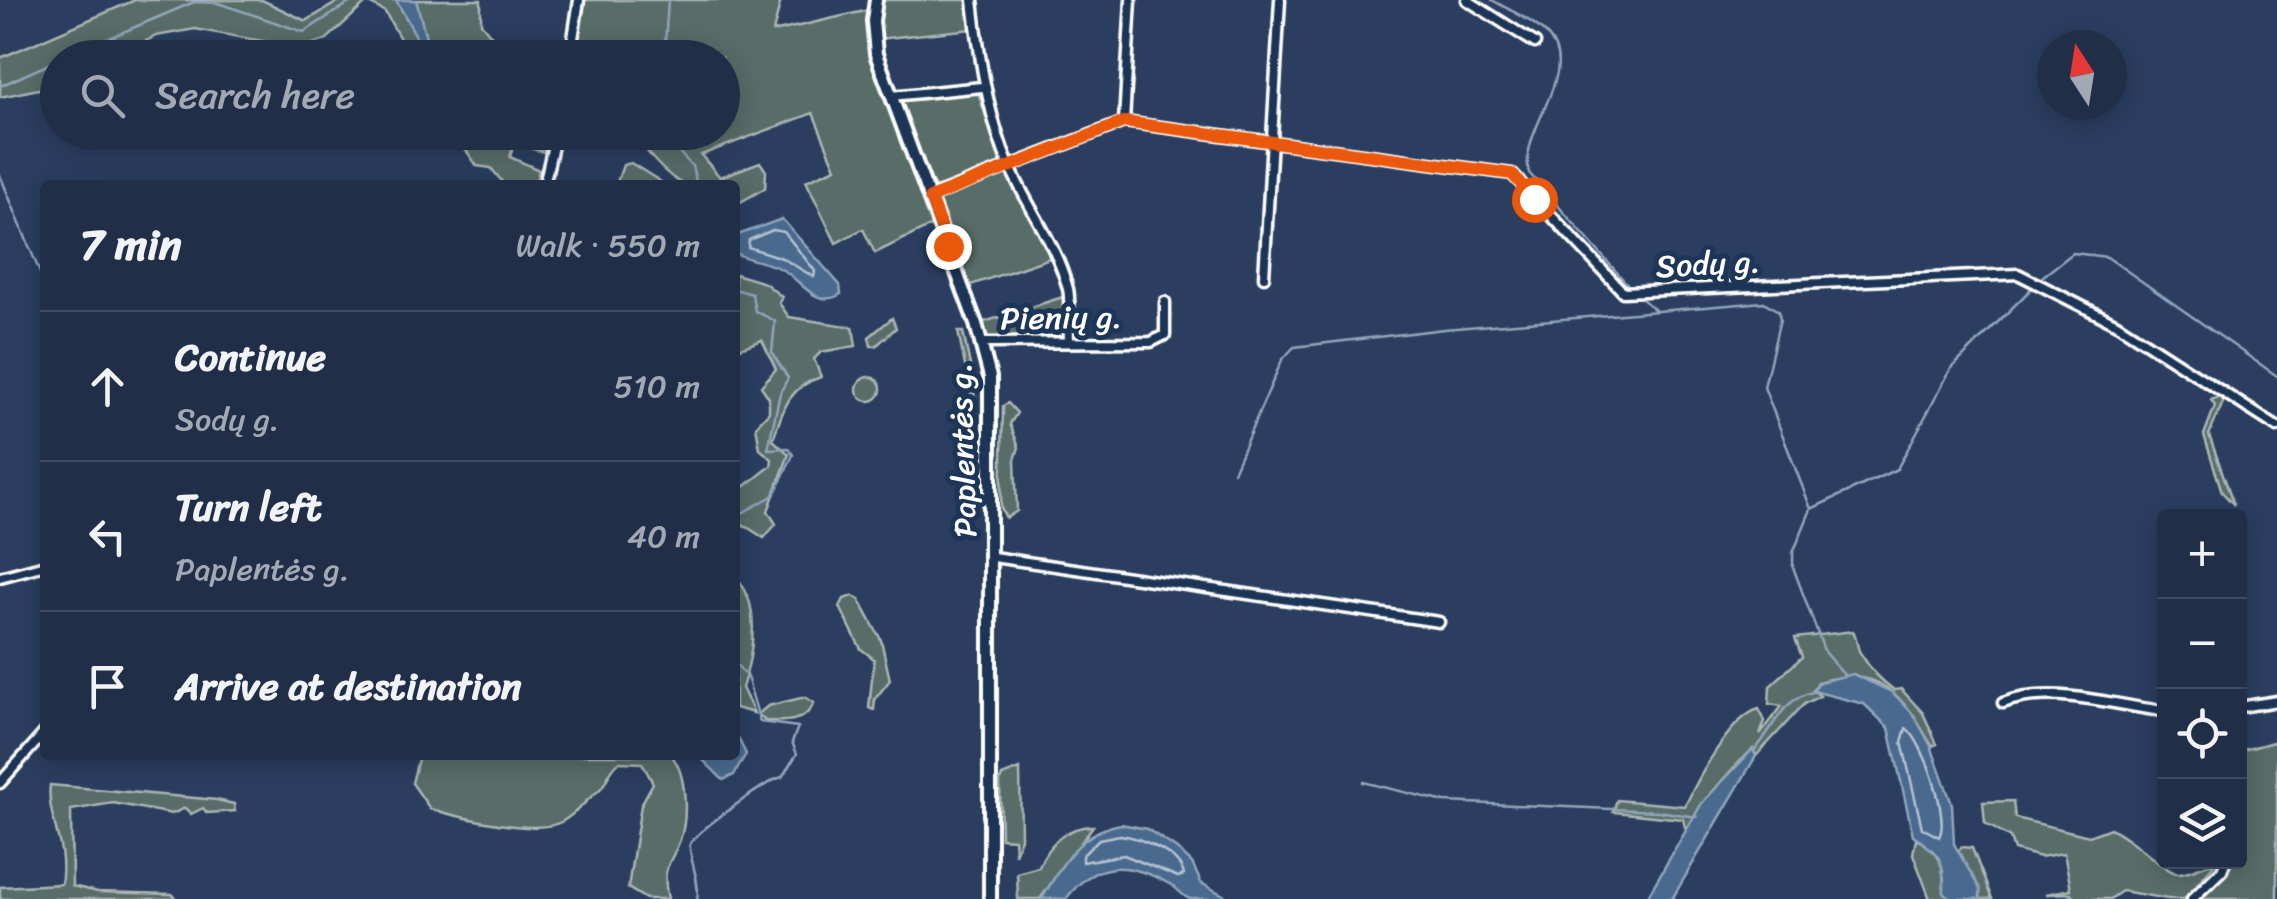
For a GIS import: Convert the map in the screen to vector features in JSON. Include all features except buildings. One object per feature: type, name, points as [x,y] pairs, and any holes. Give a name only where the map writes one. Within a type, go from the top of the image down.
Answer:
[{"type":"main road","name":"Paplentės g.","points":[[876,0],[874,36],[892,96],[983,343],[992,401],[990,899]]},
{"type":"street","points":[[573,40],[579,0]]},
{"type":"street","points":[[973,0],[982,87],[1008,164],[1044,228],[1070,294],[1066,312],[1069,342]]},
{"type":"street","points":[[1124,122],[1130,0]]},
{"type":"street","points":[[1264,277],[1280,0]]},
{"type":"street","points":[[1467,0],[1535,43]]},
{"type":"street","points":[[892,96],[982,87]]},
{"type":"street","name":"Sodų g.","points":[[930,198],[1008,164],[1124,122],[1512,174],[1626,293],[1900,276],[2026,276],[2117,324],[2277,426]]},
{"type":"street","points":[[545,180],[552,150]]},
{"type":"street","name":"Pienių g.","points":[[983,343],[1158,340],[1168,322],[1166,302]]},
{"type":"street","name":"Paplentės g.","points":[[992,557],[1439,622]]},
{"type":"street","points":[[0,576],[40,566]]},
{"type":"street","points":[[2002,703],[2022,698],[2095,700],[2157,710]]},
{"type":"street","points":[[2247,706],[2277,701]]},
{"type":"street","points":[[0,783],[40,738]]},
{"type":"street","points":[[2192,899],[2222,869]]},
{"type":"green space","points":[[135,0],[262,0],[306,21],[341,0],[396,0],[417,40],[401,40],[385,12],[367,2],[326,40],[256,40],[195,29],[148,40],[42,40]]},
{"type":"green space","points":[[416,0],[481,0],[481,23],[495,40],[427,40]]},
{"type":"green space","points":[[579,0],[781,0],[773,32],[869,10],[873,59],[881,87],[935,224],[875,253],[863,229],[836,243],[806,181],[836,168],[813,113],[740,140],[740,40],[573,40]]},
{"type":"green space","points":[[881,0],[971,0],[973,29],[877,39]]},
{"type":"green space","points":[[40,41],[40,89],[0,97],[0,58]]},
{"type":"green space","points":[[975,85],[1003,162],[947,187],[934,187],[894,93]]},
{"type":"green space","points":[[466,150],[512,150],[510,157],[539,170],[536,180],[501,180],[491,168],[477,166]]},
{"type":"green space","points":[[647,150],[714,150],[701,155],[720,177],[760,162],[766,171],[765,188],[740,202],[740,180],[677,180]]},
{"type":"green space","points":[[631,163],[658,180],[618,180],[623,165]]},
{"type":"green space","points":[[1007,169],[1053,257],[968,286],[938,201]]},
{"type":"green space","points":[[740,276],[765,283],[782,297],[779,303],[789,317],[853,327],[856,346],[821,352],[814,359],[821,377],[794,393],[784,410],[773,440],[789,454],[768,511],[776,524],[764,538],[740,522],[740,490],[771,466],[772,459],[760,449],[756,426],[769,412],[769,398],[761,386],[776,369],[762,340],[740,348]]},
{"type":"green space","points":[[1066,296],[1067,340],[988,341],[981,323]]},
{"type":"green space","points":[[892,318],[896,328],[871,346],[869,337]]},
{"type":"green space","points":[[958,332],[963,332],[975,389],[973,404]]},
{"type":"green space","points":[[869,377],[881,389],[869,401],[857,389]]},
{"type":"green space","points":[[2211,400],[2224,400],[2209,435],[2234,505],[2222,492],[2204,435],[2215,406]]},
{"type":"green space","points":[[1008,403],[1017,413],[1010,424],[1019,447],[1015,460],[1017,511],[1006,518],[1001,508],[1003,406]]},
{"type":"green space","points":[[740,582],[749,600],[753,630],[742,688],[754,713],[740,709]]},
{"type":"green space","points":[[844,599],[859,599],[881,640],[890,680],[875,699],[874,710],[869,708],[874,659],[861,649],[840,607]]},
{"type":"green space","points":[[1853,631],[1868,665],[1894,690],[1901,689],[1923,713],[1937,744],[1932,746],[1900,699],[1874,681],[1858,677],[1818,682],[1813,690],[1820,696],[1804,704],[1756,756],[1753,749],[1734,768],[1686,831],[1683,819],[1613,812],[1617,800],[1685,806],[1716,750],[1737,724],[1759,709],[1765,721],[1760,735],[1782,706],[1769,704],[1770,686],[1802,657],[1795,638]]},
{"type":"green space","points":[[805,697],[814,703],[800,718],[765,721],[758,714],[768,706]]},
{"type":"green space","points":[[2277,741],[2277,899],[2168,899],[2122,891],[2110,899],[2046,894],[2071,889],[2064,853],[2040,857],[2014,850],[2010,838],[1985,823],[1983,802],[2013,801],[2015,818],[2089,836],[2110,828],[2157,862],[2157,869],[2177,873],[2210,869],[2197,884],[2205,889],[2229,869],[2247,869],[2247,749]]},
{"type":"green space","points":[[418,760],[674,760],[683,784],[685,808],[683,831],[666,872],[668,899],[646,899],[628,888],[641,805],[653,783],[642,763],[619,762],[601,789],[571,816],[549,826],[496,824],[430,809],[412,783]]},
{"type":"green space","points":[[1020,769],[1021,838],[1015,854],[1014,839],[1001,838],[1000,782],[1002,776]]},
{"type":"green space","points":[[50,785],[217,800],[234,804],[235,811],[207,813],[203,808],[191,814],[185,808],[172,814],[113,803],[71,810],[72,886],[98,892],[172,894],[177,899],[0,899],[0,887],[61,884],[62,856]]},
{"type":"green space","points":[[1093,826],[1040,899],[1018,899],[1017,873],[1039,867],[1053,844],[1067,833]]},
{"type":"green space","points":[[1916,839],[1936,854],[1942,867],[1944,892],[1951,899],[1930,899],[1913,854]]},
{"type":"green space","points":[[1962,847],[1972,848],[1992,899],[1980,899],[1980,889],[1957,852]]},
{"type":"water","points":[[396,0],[416,0],[427,40],[417,40]]},
{"type":"water","points":[[782,219],[840,285],[841,294],[832,298],[816,296],[781,269],[740,255],[740,234]]},
{"type":"water","points":[[1853,674],[1892,692],[1914,715],[1931,746],[1952,804],[1954,844],[1980,889],[1980,899],[1951,899],[1944,893],[1939,858],[1913,835],[1889,728],[1864,704],[1813,691],[1819,682]]},
{"type":"water","points":[[740,742],[746,754],[734,775],[723,780],[703,760],[740,760]]},
{"type":"water","points":[[1753,749],[1756,756],[1672,899],[1646,899],[1702,803]]},
{"type":"water","points":[[1121,824],[1147,829],[1177,849],[1192,863],[1201,883],[1231,899],[1190,899],[1156,877],[1114,868],[1089,876],[1066,899],[1042,899],[1073,851],[1094,834]]},
{"type":"waterway","points":[[104,40],[194,2],[218,3],[304,32],[354,0]]},
{"type":"waterway","points":[[665,40],[668,0]]},
{"type":"waterway","points":[[1492,0],[1539,28],[1555,48],[1555,82],[1532,138],[1529,173],[1629,286]]},
{"type":"waterway","points":[[0,86],[40,68]]},
{"type":"waterway","points":[[677,150],[692,166],[696,180]]},
{"type":"waterway","points":[[0,175],[40,273]]},
{"type":"waterway","points":[[2042,277],[2073,253],[2107,257],[2277,376]]},
{"type":"waterway","points":[[1811,509],[1897,469],[1951,369],[2032,288]]},
{"type":"waterway","points":[[740,290],[752,294],[755,311],[775,321],[772,353],[788,378],[780,393],[768,449],[789,448],[793,455],[774,495],[740,514]]},
{"type":"waterway","points":[[1641,298],[1655,310]]},
{"type":"waterway","points":[[1233,472],[1282,360],[1294,347],[1444,329],[1764,302],[1778,311],[1780,319],[1764,387],[1811,509],[1793,553],[1793,567],[1825,653],[1845,676]]},
{"type":"waterway","points":[[697,899],[690,850],[694,839],[732,808],[782,777],[797,754],[792,742],[798,727],[760,722],[747,677],[740,669]]},
{"type":"waterway","points":[[1754,751],[1786,707],[1816,691]]},
{"type":"waterway","points":[[1363,782],[1445,802],[1658,811],[1697,817]]},
{"type":"route","points":[[948,246],[930,198],[1008,164],[1124,122],[1512,174],[1534,199]]}]
